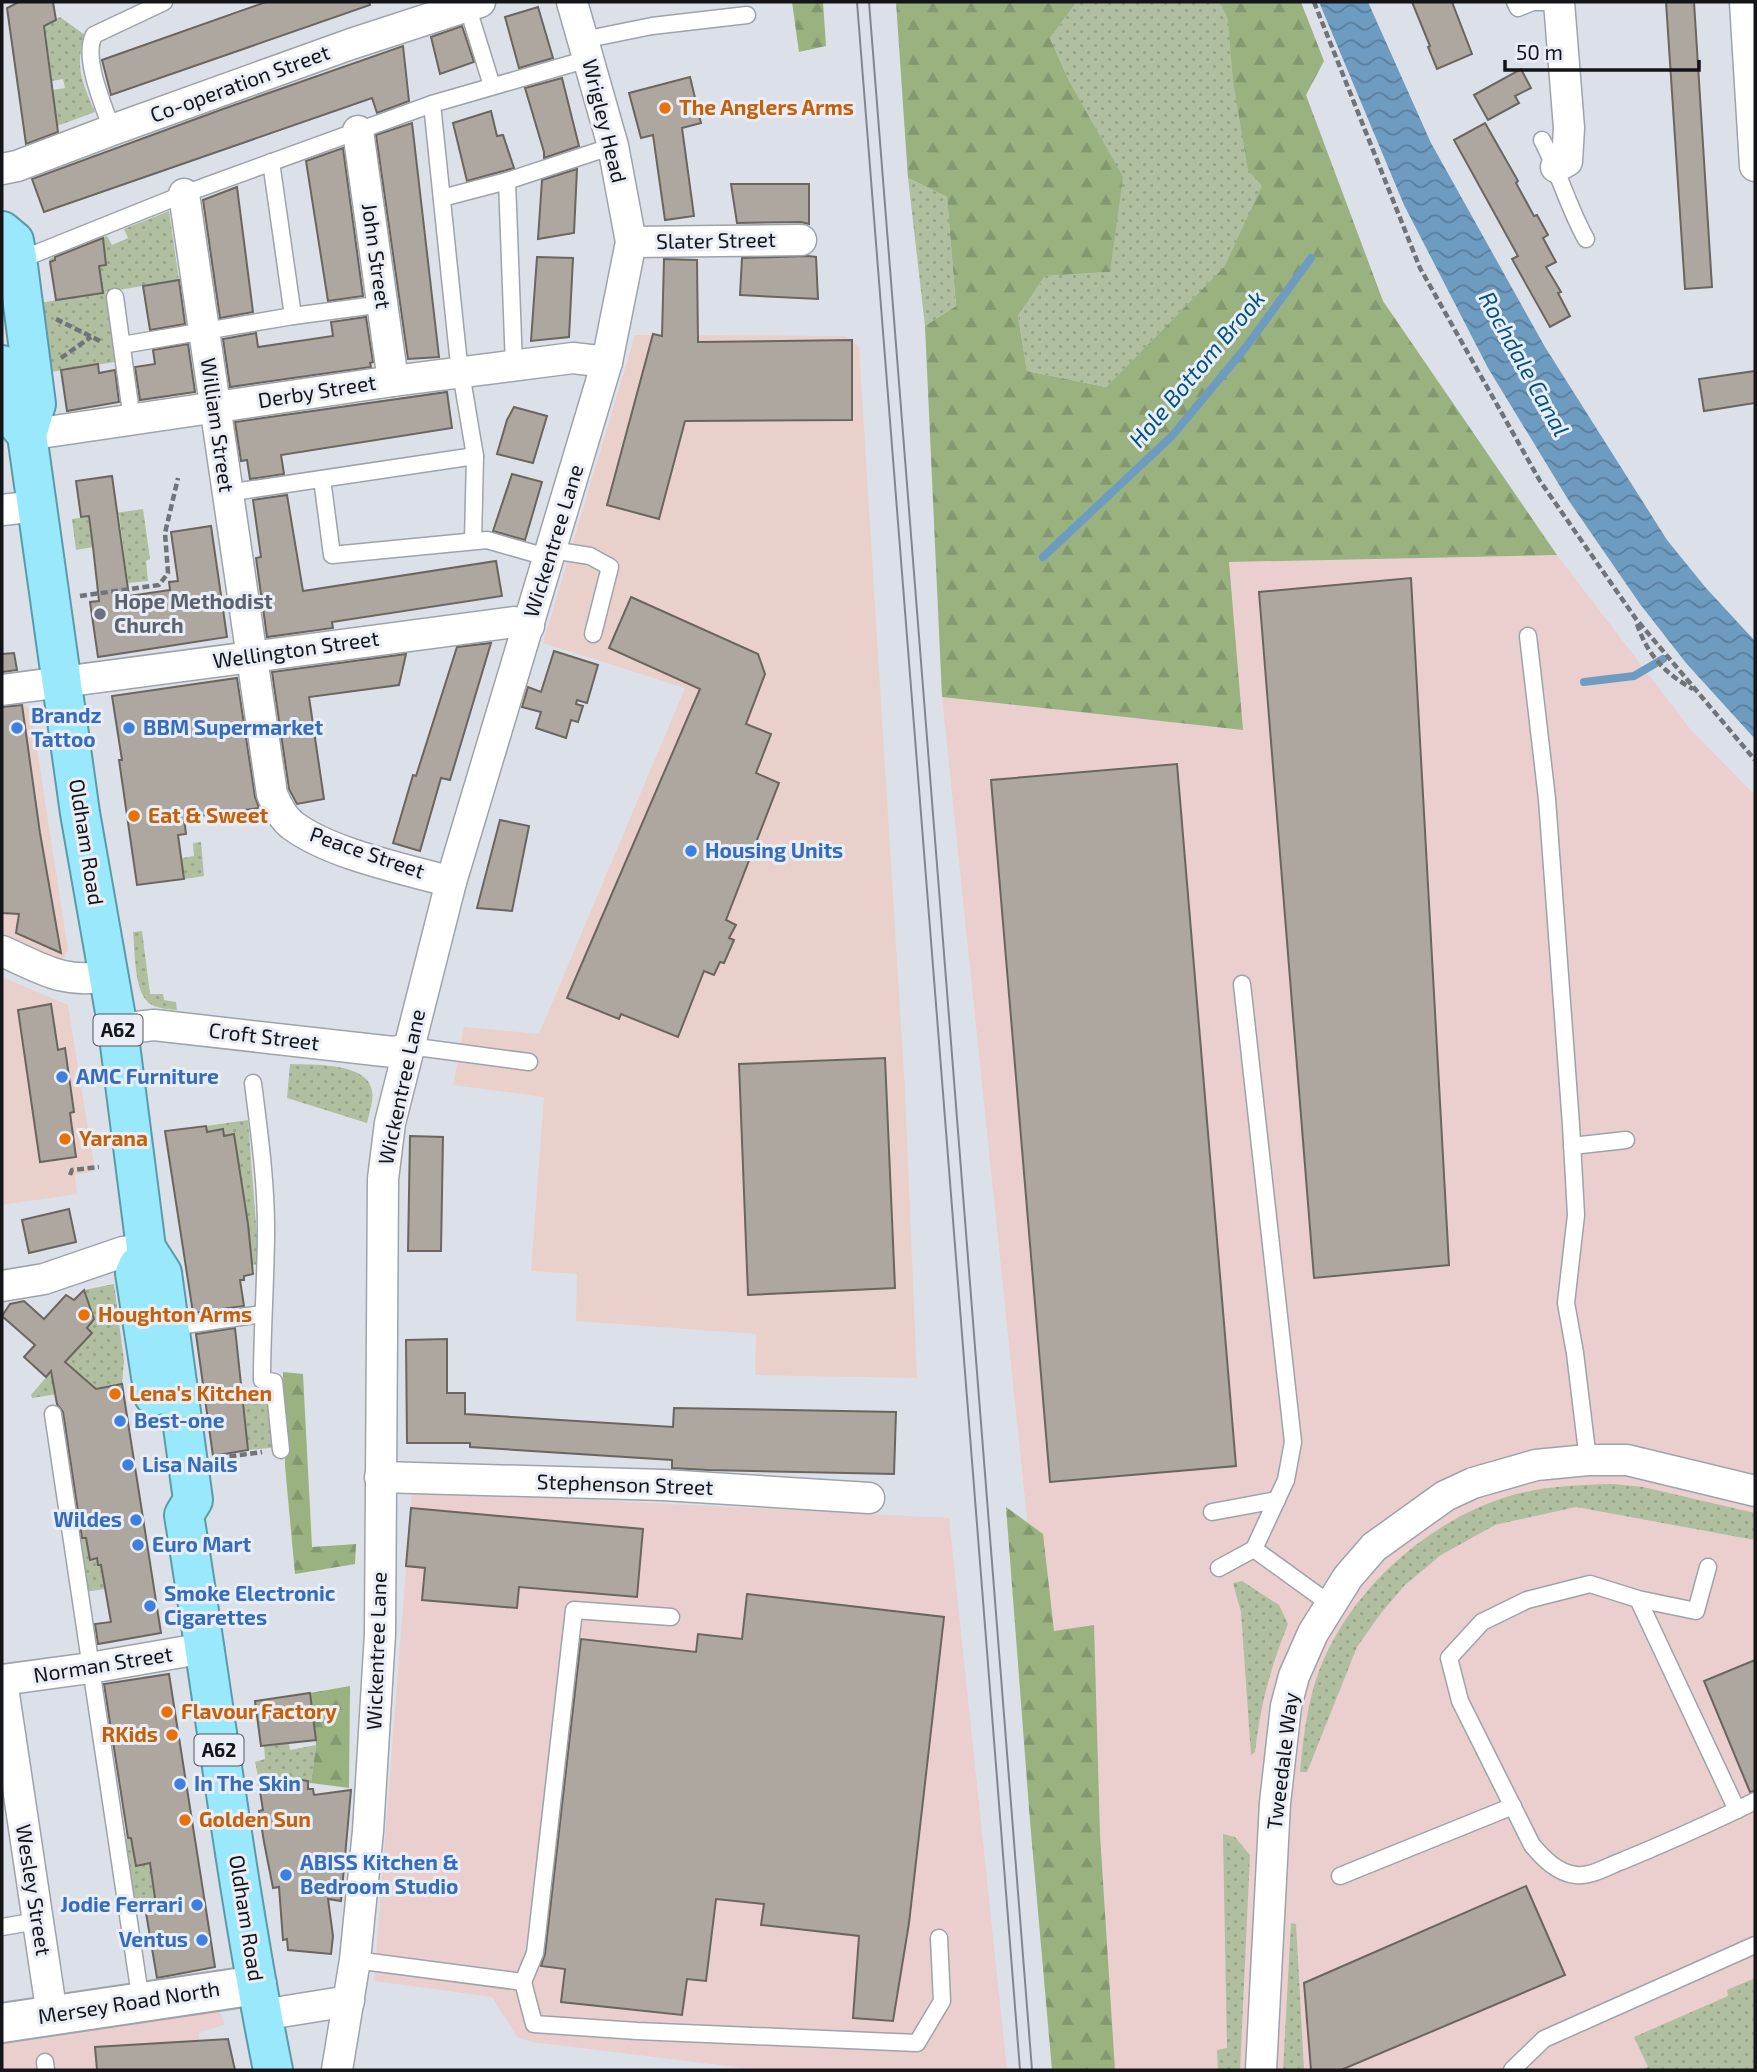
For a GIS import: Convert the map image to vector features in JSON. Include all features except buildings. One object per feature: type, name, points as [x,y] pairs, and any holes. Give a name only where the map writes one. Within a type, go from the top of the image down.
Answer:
[{"type":"highway","name":"Oldham Road","points":[[9,244],[36,404],[27,435],[19,508],[62,683],[80,813],[118,1029],[146,1248],[162,1273],[171,1326],[193,1500],[184,1515],[259,2000],[273,2070]]},
{"type":"highway","name":"Oldham Road","points":[[2,365],[8,412],[27,435]]},
{"type":"highway","name":"Oldham Road","points":[[146,1248],[135,1273],[170,1507],[184,1515]]},
{"type":"street","name":"Wrigley Head","points":[[572,2],[613,146],[631,242]]},
{"type":"street","points":[[1556,167],[1567,161],[1569,128],[1559,2]]},
{"type":"street","points":[[1745,2],[1755,166]]},
{"type":"street","name":"Co-operation Street","points":[[2,169],[17,166],[471,3]]},
{"type":"street","name":"John Street","points":[[359,131],[393,381]]},
{"type":"street","name":"William Street","points":[[184,194],[251,656]]},
{"type":"street","name":"Slater Street","points":[[631,242],[801,240]]},
{"type":"street","name":"Wickentree Lane","points":[[337,2070],[355,1960],[368,1831],[380,1634],[383,1179],[390,1123],[451,882],[607,362],[631,242]]},
{"type":"street","name":"Derby Street","points":[[27,435],[393,381],[572,358],[607,362]]},
{"type":"street","name":"Wellington Street","points":[[2,690],[514,622],[529,626]]},
{"type":"street","name":"Peace Street","points":[[251,656],[272,794],[279,811],[292,825],[315,839],[451,882]]},
{"type":"street","points":[[2,951],[62,977],[85,980],[108,976]]},
{"type":"street","name":"Croft Street","points":[[118,1029],[154,1025],[393,1052],[409,1049]]},
{"type":"street","points":[[2,1286],[44,1279],[123,1252],[146,1248]]},
{"type":"street","name":"Tweedale Way","points":[[1261,2070],[1275,1802],[1281,1741],[1294,1676],[1313,1633],[1348,1577],[1374,1547],[1445,1496],[1473,1483],[1536,1465],[1588,1460],[1627,1460],[1755,1491]]},
{"type":"street","name":"Stephenson Street","points":[[380,1477],[664,1485],[869,1498]]},
{"type":"street","name":"Norman Street","points":[[2,1680],[205,1648]]},
{"type":"street","name":"Wesley Street","points":[[2,1680],[8,1766],[52,2015]]},
{"type":"street","points":[[259,2000],[349,2001]]},
{"type":"street","name":"Mersey Road North","points":[[2,2023],[141,2002],[259,2000]]},
{"type":"lane","points":[[112,130],[92,66],[90,44],[94,35],[164,2]]},
{"type":"lane","points":[[1516,2],[1518,8],[1533,2],[1550,2]]},
{"type":"lane","points":[[471,3],[492,86]]},
{"type":"lane","points":[[9,244],[32,255],[184,194],[432,104],[492,86],[652,26],[747,15]]},
{"type":"lane","points":[[432,104],[458,355],[475,456],[473,541]]},
{"type":"lane","points":[[1542,140],[1586,239]]},
{"type":"lane","points":[[442,198],[507,181],[613,146]]},
{"type":"lane","points":[[271,162],[293,316]]},
{"type":"lane","points":[[507,181],[514,366]]},
{"type":"lane","points":[[115,297],[132,420]]},
{"type":"lane","points":[[122,345],[293,316],[383,304]]},
{"type":"lane","points":[[227,493],[475,456]]},
{"type":"lane","points":[[322,479],[332,555],[486,540],[551,554],[590,556],[610,567],[593,634]]},
{"type":"lane","points":[[1528,636],[1547,799],[1576,1214],[1566,1303],[1588,1460]]},
{"type":"lane","points":[[1219,1569],[1254,1549],[1286,1480],[1293,1442],[1242,984]]},
{"type":"lane","points":[[409,1049],[424,1048],[528,1062]]},
{"type":"lane","points":[[253,1083],[261,1145],[266,1227],[262,1380],[274,1382],[281,1450]]},
{"type":"lane","points":[[1572,1146],[1626,1140]]},
{"type":"lane","points":[[171,1326],[262,1314]]},
{"type":"lane","points":[[53,1414],[141,2002]]},
{"type":"lane","points":[[1212,1512],[1277,1500]]},
{"type":"lane","points":[[1254,1549],[1329,1604]]},
{"type":"lane","points":[[1708,1567],[1696,1611],[1590,1584],[1527,1600],[1482,1622],[1449,1658],[1460,1701],[1532,1845],[1546,1862],[1563,1871],[1576,1875],[1592,1873],[1664,1844],[1755,1801]]},
{"type":"lane","points":[[1638,1598],[1737,1811]]},
{"type":"lane","points":[[671,1617],[574,1611],[535,1953],[523,1982],[534,2024],[917,2043],[942,2001],[939,1938]]},
{"type":"lane","points":[[1340,1876],[1513,1807]]},
{"type":"lane","points":[[2,1927],[37,1921]]},
{"type":"lane","points":[[1512,2070],[1545,2039],[1755,1945]]},
{"type":"lane","points":[[355,1960],[523,1982]]},
{"type":"path","points":[[1314,2],[1420,268],[1540,481],[1636,620],[1755,760]]},
{"type":"path","points":[[49,315],[112,347],[122,345]]},
{"type":"path","points":[[57,361],[91,336]]},
{"type":"path","points":[[79,596],[159,585],[168,573],[165,533],[178,478]]},
{"type":"path","points":[[1636,620],[1644,644],[1673,678],[1697,692]]},
{"type":"path","points":[[70,1175],[72,1170],[99,1167]]},
{"type":"path","points":[[214,1459],[281,1450]]},
{"type":"shaded area","points":[[635,335],[845,336],[859,347],[905,1091],[917,1378],[755,1375],[756,1334],[576,1321],[577,1274],[531,1271],[544,1097],[453,1085],[464,1027],[539,1034],[685,688],[543,643]]},
{"type":"shaded area","points":[[1557,555],[1691,730],[1755,795],[1755,2070],[1084,2070],[942,697],[1243,730],[1228,562]]},
{"type":"shaded area","points":[[23,704],[31,710],[68,950],[59,968],[2,946],[2,707]]},
{"type":"shaded area","points":[[2,977],[68,1005],[95,1171],[75,1175],[77,1194],[2,1205]]},
{"type":"shaded area","points":[[412,1491],[949,1518],[1007,2070],[760,2070],[532,2042],[517,2037],[492,1997],[374,1981]]},
{"type":"shaded area","points":[[219,2010],[225,2025],[199,2032],[199,2070],[2,2070],[2,2041]]},
{"type":"green space","points":[[792,2],[823,2],[826,46],[799,52]]},
{"type":"green space","points":[[896,2],[1077,2],[1050,38],[1070,83],[1123,177],[1110,272],[1045,276],[1018,316],[1027,371],[1106,387],[1224,267],[1262,186],[1248,170],[1233,81],[1228,19],[1220,2],[1301,2],[1324,61],[1306,95],[1383,301],[1557,555],[1229,562],[1243,730],[942,697],[925,326],[956,306],[947,197],[908,178]]},
{"type":"green space","points":[[1077,2],[1268,2],[1306,95],[1224,267],[1106,387],[1027,371],[1018,316],[1045,276],[1110,272],[1070,83],[1050,38]]},
{"type":"green space","points":[[60,17],[85,35],[80,56],[81,75],[95,112],[57,126],[53,90],[65,88],[63,79],[52,81],[45,25]]},
{"type":"green space","points":[[908,178],[947,197],[956,306],[925,326]]},
{"type":"green space","points":[[169,211],[179,280],[106,292],[115,362],[51,372],[40,303],[103,292],[85,269],[106,265],[104,246],[50,262],[49,259],[107,236],[112,245],[128,238],[124,229]]},
{"type":"green space","points":[[143,509],[150,559],[146,561],[148,581],[128,583],[119,514],[89,518],[93,547],[76,550],[72,519]]},
{"type":"green space","points":[[201,842],[204,876],[184,879],[177,859],[194,856],[193,843]]},
{"type":"green space","points":[[142,931],[150,994],[163,994],[164,1000],[176,1002],[177,1010],[152,1005],[140,990],[133,932]]},
{"type":"green space","points":[[290,1064],[338,1067],[361,1075],[372,1091],[367,1123],[287,1098]]},
{"type":"green space","points":[[248,1120],[259,1264],[243,1266],[249,1231],[247,1214],[237,1216],[233,1194],[243,1192],[241,1176],[231,1177],[237,1151],[234,1135],[224,1136],[223,1129],[207,1132],[206,1126]]},
{"type":"green space","points":[[114,1284],[124,1361],[122,1384],[32,1398],[31,1395],[49,1374],[62,1386],[75,1371],[60,1358],[81,1335],[86,1339],[92,1333],[87,1328],[94,1319],[84,1290]]},
{"type":"green space","points":[[283,1372],[303,1374],[312,1547],[356,1544],[355,1564],[295,1574],[285,1466]]},
{"type":"green space","points":[[270,1387],[278,1447],[248,1450],[241,1391]]},
{"type":"green space","points":[[1613,1484],[1643,1487],[1755,1513],[1755,1540],[1576,1507],[1495,1525],[1441,1555],[1405,1585],[1381,1613],[1357,1647],[1307,1772],[1300,1772],[1309,1705],[1327,1652],[1344,1622],[1388,1569],[1414,1546],[1443,1526],[1472,1510],[1503,1498],[1544,1489]]},
{"type":"green space","points":[[1006,1507],[1043,1534],[1054,1631],[1094,1625],[1100,1835],[1115,2070],[1052,2070]]},
{"type":"green space","points":[[111,1534],[96,1549],[88,1550],[90,1559],[115,1562],[105,1589],[85,1592],[78,1539]]},
{"type":"green space","points":[[1242,1581],[1279,1605],[1288,1624],[1267,1686],[1255,1752],[1251,1755],[1241,1612],[1233,1583]]},
{"type":"green space","points":[[350,1686],[349,1788],[311,1783],[316,1745],[310,1693]]},
{"type":"green space","points":[[288,1740],[290,1750],[316,1745],[311,1783],[260,1785],[255,1762],[265,1759],[264,1745]]},
{"type":"green space","points":[[1223,1834],[1235,1837],[1250,1855],[1240,2070],[1218,2070],[1217,2050],[1227,2048]]},
{"type":"green space","points":[[147,1835],[132,1844],[136,1866],[150,1863],[156,1905],[132,1909],[121,1840]]},
{"type":"green space","points":[[1291,1923],[1296,1924],[1304,2070],[1283,2070]]},
{"type":"green space","points":[[1755,1978],[1755,2070],[1640,2070],[1648,2067],[1634,2037],[1728,1996],[1727,1990]]},
{"type":"water","name":"Rochdale Canal","points":[[1319,2],[1368,2],[1431,143],[1545,347],[1667,540],[1706,588],[1755,641],[1755,739],[1686,663],[1640,604],[1569,501],[1488,368],[1404,205]]},
{"type":"waterway","name":"Hole Bottom Brook","points":[[1043,557],[1172,436],[1246,347],[1311,258]]},
{"type":"waterway","points":[[1584,682],[1634,676],[1663,659]]},
{"type":"tram line","points":[[857,2],[1020,2070]]},
{"type":"tram line","points":[[869,2],[1032,2070]]},
{"type":"place","name":"The Anglers Arms","points":[[665,108]]},
{"type":"place","name":"Hope Methodist Church","points":[[100,614]]},
{"type":"place","name":"Brandz Tattoo","points":[[17,728]]},
{"type":"place","name":"BBM Supermarket","points":[[129,728]]},
{"type":"place","name":"Eat & Sweet","points":[[134,816]]},
{"type":"place","name":"Housing Units","points":[[691,851]]},
{"type":"place","name":"AMC Furniture","points":[[62,1077]]},
{"type":"place","name":"Yarana","points":[[65,1139]]},
{"type":"place","name":"Houghton Arms","points":[[84,1315]]},
{"type":"place","name":"Lena's Kitchen","points":[[115,1394]]},
{"type":"place","name":"Best-one","points":[[120,1421]]},
{"type":"place","name":"Lisa Nails","points":[[128,1465]]},
{"type":"place","name":"Wildes","points":[[136,1520]]},
{"type":"place","name":"Euro Mart","points":[[138,1545]]},
{"type":"place","name":"Smoke Electronic Cigarettes","points":[[150,1606]]},
{"type":"place","name":"Flavour Factory","points":[[167,1712]]},
{"type":"place","name":"RKids","points":[[172,1735]]},
{"type":"place","name":"In The Skin","points":[[180,1784]]},
{"type":"place","name":"Golden Sun","points":[[185,1820]]},
{"type":"place","name":"ABISS Kitchen & Bedroom Studio","points":[[286,1875]]},
{"type":"place","name":"Jodie Ferrari","points":[[197,1905]]},
{"type":"place","name":"Ventus","points":[[202,1940]]}]
